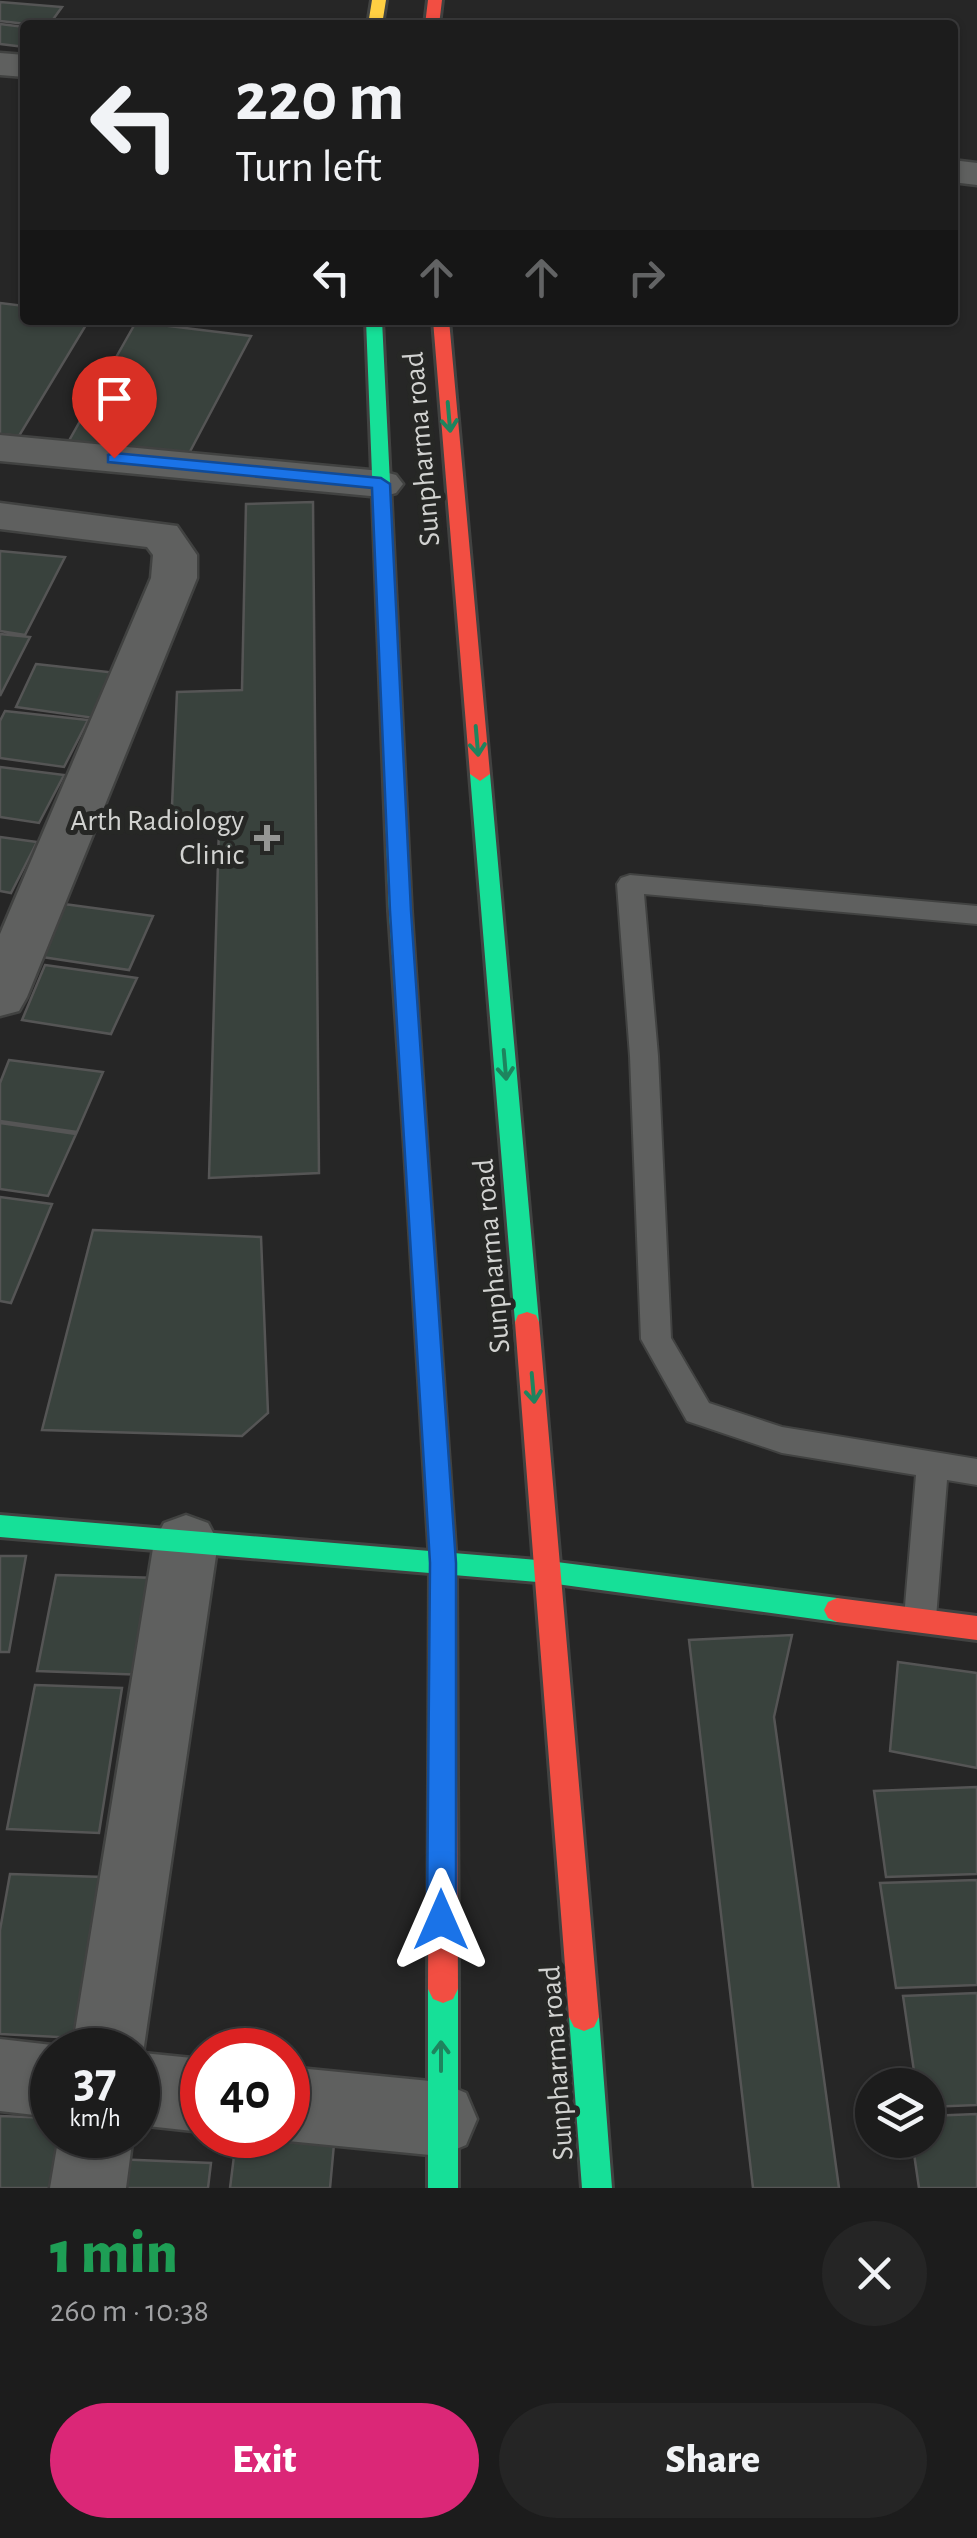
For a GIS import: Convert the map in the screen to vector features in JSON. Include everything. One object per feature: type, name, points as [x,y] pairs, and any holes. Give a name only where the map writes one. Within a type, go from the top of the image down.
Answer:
[{"type":"street","name":"Sunpharma road","points":[[374,325],[400,911],[443,1563],[442,2154]]},
{"type":"street","name":"Sunpharma road","points":[[441,325],[549,1572],[597,2188]]},
{"type":"street","points":[[0,448],[381,484]]},
{"type":"street","points":[[0,516],[161,535],[175,554],[174,578],[0,997]]},
{"type":"street","points":[[0,1526],[549,1572],[977,1628]]},
{"type":"street","points":[[111,2028],[186,1542]]},
{"type":"street","points":[[0,2076],[30,2078]]},
{"type":"street","points":[[310,2111],[442,2154]]},
{"type":"street","points":[[88,2188],[93,2158]]},
{"type":"lane","points":[[977,915],[630,884],[644,1056],[656,1339],[698,1412],[782,1440],[977,1472]]},
{"type":"lane","points":[[920,1618],[932,1467]]},
{"type":"building","points":[[0,2],[62,7],[53,20],[0,21]]},
{"type":"building","points":[[0,24],[20,26],[20,46],[0,44]]},
{"type":"building","points":[[0,303],[20,305],[20,325],[86,325],[19,436],[0,434]]},
{"type":"building","points":[[134,325],[251,336],[185,461],[66,446]]},
{"type":"building","points":[[313,502],[319,1173],[209,1178],[219,827],[171,829],[177,692],[242,690],[246,504]]},
{"type":"building","points":[[0,551],[65,557],[25,635],[0,631]]},
{"type":"building","points":[[0,634],[30,637],[0,696]]},
{"type":"building","points":[[36,664],[117,673],[94,718],[16,707]]},
{"type":"building","points":[[5,711],[88,720],[64,767],[0,758],[0,721]]},
{"type":"building","points":[[0,767],[64,775],[39,823],[0,817]]},
{"type":"building","points":[[0,837],[37,842],[11,893],[0,891]]},
{"type":"building","points":[[64,904],[153,916],[129,970],[42,957]]},
{"type":"building","points":[[45,965],[137,978],[111,1034],[22,1020]]},
{"type":"building","points":[[9,1060],[103,1072],[77,1132],[0,1121],[0,1083]]},
{"type":"building","points":[[0,1123],[76,1134],[48,1196],[0,1189]]},
{"type":"building","points":[[0,1197],[52,1204],[11,1303],[0,1301]]},
{"type":"building","points":[[93,1230],[261,1237],[268,1413],[242,1436],[42,1430]]},
{"type":"building","points":[[0,1556],[26,1556],[9,1652],[0,1652]]},
{"type":"building","points":[[56,1575],[159,1578],[147,1675],[37,1671]]},
{"type":"building","points":[[792,1635],[774,1717],[839,2188],[753,2188],[689,1640]]},
{"type":"building","points":[[898,1662],[977,1673],[977,1768],[890,1751]]},
{"type":"building","points":[[35,1685],[122,1688],[99,1833],[7,1829]]},
{"type":"building","points":[[977,1787],[977,1874],[886,1877],[874,1791]]},
{"type":"building","points":[[10,1874],[103,1877],[79,2028],[30,2028],[30,2036],[0,2034],[0,1930]]},
{"type":"building","points":[[977,1880],[977,1985],[896,1988],[880,1883]]},
{"type":"building","points":[[977,1993],[977,2105],[945,2106],[945,2068],[914,2068],[903,1996]]},
{"type":"building","points":[[977,2114],[977,2188],[919,2188],[915,2158],[945,2158],[945,2115]]},
{"type":"building","points":[[0,2116],[30,2117],[30,2158],[69,2158],[64,2188],[0,2188]]},
{"type":"building","points":[[310,2143],[334,2144],[330,2188],[230,2188],[234,2158],[310,2158]]},
{"type":"building","points":[[113,2159],[211,2163],[208,2188],[108,2188]]},
{"type":"traffic: fast","points":[[374,325],[400,911],[416,1150]]},
{"type":"traffic: fast","points":[[480,774],[527,1322]]},
{"type":"traffic: fast","points":[[0,1526],[549,1572],[837,1610]]},
{"type":"traffic: fast","points":[[443,1989],[443,2188]]},
{"type":"traffic: fast","points":[[584,2017],[597,2188]]},
{"type":"traffic: slow","points":[[376,20],[379,0]]},
{"type":"traffic: jam","points":[[433,20],[435,0]]},
{"type":"traffic: jam","points":[[441,325],[480,774]]},
{"type":"traffic: jam","points":[[416,1150],[443,1563],[443,1989]]},
{"type":"traffic: jam","points":[[527,1322],[584,2017]]},
{"type":"traffic: jam","points":[[837,1610],[977,1628]]},
{"type":"place","name":"Arth Radiology Clinic","points":[[267,838]]},
{"type":"route","points":[[114,458],[381,484],[400,911],[443,1563],[441,1920]]}]
